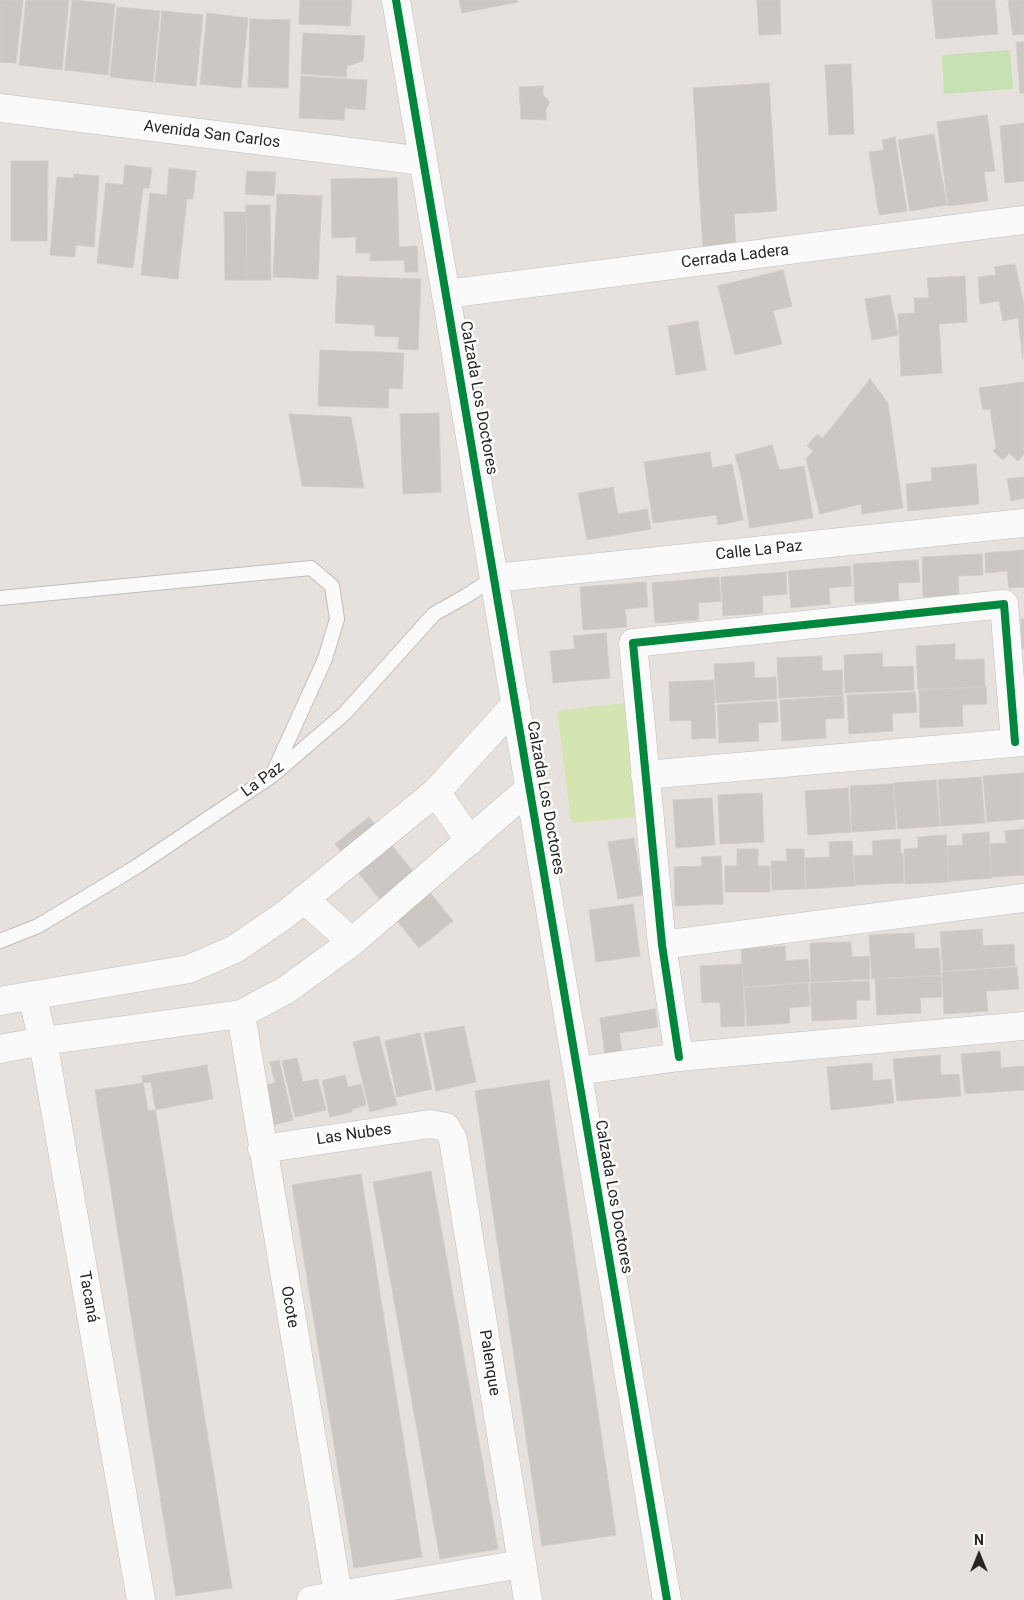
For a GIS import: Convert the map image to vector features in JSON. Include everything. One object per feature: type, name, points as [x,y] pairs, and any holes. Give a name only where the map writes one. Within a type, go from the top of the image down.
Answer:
[{"type":"street","name":"Calzada Los Doctores","points":[[396,0],[667,1600]]},
{"type":"street","name":"Avenida San Carlos","points":[[0,108],[423,161]]},
{"type":"street","name":"Cerrada Ladera","points":[[446,294],[1024,220]]},
{"type":"street","name":"Calle La Paz","points":[[494,578],[1024,524]]},
{"type":"street","points":[[645,775],[1020,742],[1004,604],[633,643],[645,775],[662,944],[679,1057]]},
{"type":"street","points":[[0,1001],[188,969],[235,950],[286,914],[436,792],[516,704]]},
{"type":"street","points":[[0,1049],[43,1041],[241,1014],[286,990],[352,942],[530,788]]},
{"type":"street","points":[[436,792],[470,841]]},
{"type":"street","points":[[662,944],[1024,898]]},
{"type":"street","points":[[304,899],[352,942]]},
{"type":"street","name":"Tacaná","points":[[32,995],[43,1041],[141,1600]]},
{"type":"street","name":"Ocote","points":[[241,1014],[262,1149],[339,1598]]},
{"type":"street","points":[[578,1071],[679,1057],[1024,1026]]},
{"type":"street","name":"Las Nubes","points":[[262,1149],[430,1124],[446,1127]]},
{"type":"street","name":"Palenque","points":[[446,1127],[453,1139],[528,1600]]},
{"type":"street","points":[[311,1600],[339,1598],[522,1564]]},
{"type":"lane","points":[[0,598],[311,568],[332,586],[337,619],[325,659],[273,774]]},
{"type":"lane","name":"La Paz","points":[[0,941],[38,926],[136,868],[273,774],[345,713],[434,614],[494,578]]},
{"type":"green space","points":[[1010,50],[1013,89],[944,94],[942,55]]},
{"type":"green space","points":[[624,703],[638,817],[571,823],[557,711]]},
{"type":"building","points":[[0,0],[23,0],[16,63],[0,62]]},
{"type":"building","points":[[26,0],[69,0],[62,70],[19,65]]},
{"type":"building","points":[[72,0],[115,4],[108,75],[65,70]]},
{"type":"building","points":[[300,0],[352,0],[350,26],[299,24]]},
{"type":"building","points":[[459,0],[517,0],[518,2],[462,13]]},
{"type":"building","points":[[757,0],[780,0],[781,34],[759,35]]},
{"type":"building","points":[[932,0],[995,0],[998,34],[936,39]]},
{"type":"building","points":[[1008,0],[1024,0],[1024,34],[1013,35]]},
{"type":"building","points":[[117,7],[160,11],[153,82],[110,77]]},
{"type":"building","points":[[162,11],[203,15],[196,86],[155,82]]},
{"type":"building","points":[[207,13],[248,18],[241,88],[200,84]]},
{"type":"building","points":[[250,19],[290,20],[288,88],[248,87]]},
{"type":"building","points":[[303,33],[365,36],[363,61],[347,66],[346,77],[301,74]]},
{"type":"building","points":[[1016,42],[1024,42],[1024,93],[1020,93]]},
{"type":"building","points":[[851,64],[854,134],[829,135],[825,65]]},
{"type":"building","points":[[301,76],[367,80],[365,110],[345,108],[344,120],[299,118]]},
{"type":"building","points":[[769,83],[777,211],[734,214],[736,247],[703,249],[693,88]]},
{"type":"building","points":[[543,86],[543,95],[550,102],[546,109],[546,120],[521,119],[519,87]]},
{"type":"building","points":[[987,115],[995,171],[984,172],[988,201],[948,206],[937,122]]},
{"type":"building","points":[[1024,123],[1024,181],[1005,183],[1000,126]]},
{"type":"building","points":[[934,134],[947,205],[910,211],[898,140]]},
{"type":"building","points":[[895,137],[907,211],[879,215],[869,152],[884,150],[882,140]]},
{"type":"building","points":[[11,161],[48,161],[47,241],[11,241]]},
{"type":"building","points":[[125,165],[152,168],[149,188],[143,188],[133,268],[97,263],[106,183],[123,185]]},
{"type":"building","points":[[169,168],[196,171],[193,199],[187,199],[178,279],[141,275],[150,193],[167,195]]},
{"type":"building","points":[[247,171],[276,172],[274,196],[245,194]]},
{"type":"building","points":[[74,174],[99,176],[94,247],[76,245],[75,257],[50,255],[57,177],[73,178]]},
{"type":"building","points":[[397,178],[399,247],[417,246],[418,272],[405,272],[404,260],[370,261],[370,253],[356,253],[356,237],[332,238],[331,179]]},
{"type":"building","points":[[277,194],[322,196],[318,279],[273,277]]},
{"type":"building","points":[[246,205],[270,205],[271,280],[247,280]]},
{"type":"building","points":[[224,212],[246,212],[247,280],[225,280]]},
{"type":"building","points":[[1015,264],[1024,304],[1023,359],[1018,318],[1003,321],[999,301],[980,304],[978,277],[996,275],[994,267]]},
{"type":"building","points":[[783,270],[792,306],[773,311],[782,344],[735,355],[718,286]]},
{"type":"building","points":[[337,276],[421,279],[418,350],[398,349],[399,337],[375,336],[375,325],[335,323]]},
{"type":"building","points":[[965,276],[967,322],[939,324],[942,373],[901,376],[898,314],[915,313],[914,298],[929,298],[927,278]]},
{"type":"building","points":[[890,295],[898,335],[872,340],[865,299]]},
{"type":"building","points":[[698,321],[706,370],[676,375],[668,326]]},
{"type":"building","points":[[320,350],[404,353],[402,389],[389,388],[388,408],[318,406]]},
{"type":"building","points":[[870,379],[888,403],[903,508],[862,514],[861,504],[820,514],[806,459],[813,451],[807,446],[817,434],[823,438]]},
{"type":"building","points":[[1024,382],[1024,454],[1018,461],[1009,453],[1003,460],[993,451],[996,447],[990,409],[983,410],[979,388]]},
{"type":"building","points":[[439,413],[441,492],[403,494],[400,414]]},
{"type":"building","points":[[289,414],[351,417],[364,488],[302,486]]},
{"type":"building","points":[[772,445],[779,470],[804,466],[813,518],[750,528],[742,480],[735,455]]},
{"type":"building","points":[[710,452],[712,468],[732,464],[743,520],[718,525],[716,515],[653,523],[644,462]]},
{"type":"building","points":[[976,464],[979,504],[908,511],[906,484],[932,481],[931,468]]},
{"type":"building","points":[[1024,477],[1024,498],[1011,501],[1007,479]]},
{"type":"building","points":[[613,487],[618,514],[647,509],[651,529],[587,540],[578,493]]},
{"type":"building","points":[[1024,550],[1024,587],[1009,588],[1007,571],[986,573],[985,553]]},
{"type":"building","points":[[982,554],[983,575],[958,576],[959,596],[923,597],[922,557]]},
{"type":"building","points":[[918,560],[920,582],[898,583],[899,601],[855,603],[853,564]]},
{"type":"building","points":[[850,566],[852,586],[829,588],[830,604],[791,608],[788,571]]},
{"type":"building","points":[[786,572],[787,594],[762,596],[763,613],[723,616],[721,577]]},
{"type":"building","points":[[719,577],[721,601],[698,603],[699,620],[655,623],[652,583]]},
{"type":"building","points":[[646,582],[648,607],[625,609],[627,627],[583,630],[580,587]]},
{"type":"building","points":[[1021,619],[1024,619],[1024,649],[1022,649]]},
{"type":"building","points":[[606,633],[610,678],[553,683],[550,651],[575,649],[573,636]]},
{"type":"building","points":[[955,644],[955,660],[984,659],[985,687],[918,689],[916,646]]},
{"type":"building","points":[[882,653],[883,667],[913,666],[914,690],[845,693],[844,655]]},
{"type":"building","points":[[822,656],[822,671],[842,670],[843,695],[779,698],[777,658]]},
{"type":"building","points":[[754,662],[755,678],[776,677],[777,699],[716,703],[714,664]]},
{"type":"building","points":[[714,680],[716,738],[692,739],[691,720],[670,721],[669,682]]},
{"type":"building","points":[[986,687],[987,704],[962,705],[963,726],[920,728],[919,690]]},
{"type":"building","points":[[915,692],[917,712],[892,714],[893,731],[849,734],[847,695]]},
{"type":"building","points":[[843,696],[844,718],[825,719],[826,738],[782,741],[780,700]]},
{"type":"building","points":[[777,701],[778,722],[758,723],[759,741],[719,743],[717,705]]},
{"type":"building","points":[[1024,773],[1024,819],[987,822],[983,776]]},
{"type":"building","points":[[981,777],[985,823],[941,826],[938,780]]},
{"type":"building","points":[[936,780],[940,826],[898,829],[893,783]]},
{"type":"building","points":[[893,784],[896,829],[852,832],[850,786]]},
{"type":"building","points":[[848,788],[851,832],[808,835],[805,791]]},
{"type":"building","points":[[762,793],[764,842],[720,844],[718,795]]},
{"type":"building","points":[[712,798],[715,845],[676,848],[673,800]]},
{"type":"building","points":[[369,817],[453,921],[419,948],[335,844]]},
{"type":"building","points":[[1024,829],[1024,875],[992,877],[989,844],[1006,843],[1005,831]]},
{"type":"building","points":[[989,832],[992,878],[949,881],[947,846],[963,845],[962,834]]},
{"type":"building","points":[[946,835],[949,882],[905,884],[904,849],[918,848],[918,837]]},
{"type":"building","points":[[634,838],[643,895],[618,899],[608,842]]},
{"type":"building","points":[[900,839],[901,853],[903,853],[904,883],[855,885],[854,856],[873,855],[872,841]]},
{"type":"building","points":[[852,841],[855,886],[806,889],[805,858],[830,857],[829,842]]},
{"type":"building","points":[[737,849],[758,849],[758,866],[770,866],[770,892],[725,892],[725,866],[737,866]]},
{"type":"building","points":[[786,849],[804,849],[805,889],[772,890],[771,861],[787,861]]},
{"type":"building","points":[[721,856],[723,904],[675,906],[674,867],[702,866],[701,857]]},
{"type":"building","points":[[633,904],[640,956],[596,962],[589,910]]},
{"type":"building","points":[[982,929],[983,946],[1014,944],[1015,966],[943,971],[940,932]]},
{"type":"building","points":[[914,933],[915,949],[939,948],[941,975],[872,979],[869,935]]},
{"type":"building","points":[[851,942],[852,957],[869,956],[870,979],[811,982],[810,943]]},
{"type":"building","points":[[785,946],[786,961],[808,959],[810,982],[744,987],[741,949]]},
{"type":"building","points":[[742,964],[745,1026],[721,1027],[720,1002],[702,1003],[700,966]]},
{"type":"building","points":[[1017,967],[1019,989],[986,991],[988,1011],[944,1014],[942,972]]},
{"type":"building","points":[[941,976],[942,997],[920,998],[921,1013],[877,1015],[875,979]]},
{"type":"building","points":[[869,981],[870,1000],[856,1000],[857,1019],[812,1021],[810,983]]},
{"type":"building","points":[[808,983],[810,1006],[789,1008],[790,1023],[747,1026],[744,988]]},
{"type":"building","points":[[655,1009],[658,1027],[619,1033],[626,1075],[608,1077],[600,1018]]},
{"type":"building","points":[[464,1026],[476,1082],[436,1091],[424,1033]]},
{"type":"building","points":[[420,1033],[432,1089],[397,1097],[385,1041]]},
{"type":"building","points":[[379,1036],[397,1105],[370,1112],[353,1042]]},
{"type":"building","points":[[1000,1051],[1001,1068],[1024,1066],[1024,1090],[965,1094],[961,1054]]},
{"type":"building","points":[[940,1055],[941,1075],[959,1074],[961,1096],[897,1101],[893,1059]]},
{"type":"building","points":[[297,1058],[303,1082],[318,1079],[326,1110],[295,1117],[282,1061]]},
{"type":"building","points":[[279,1060],[293,1120],[269,1126],[259,1087],[275,1083],[270,1062]]},
{"type":"building","points":[[872,1063],[873,1081],[891,1079],[894,1103],[831,1110],[827,1067]]},
{"type":"building","points":[[207,1065],[213,1099],[148,1111],[142,1076]]},
{"type":"building","points":[[345,1075],[348,1087],[361,1084],[366,1105],[352,1109],[352,1112],[330,1117],[322,1081]]},
{"type":"building","points":[[549,1080],[616,1535],[542,1546],[475,1091]]},
{"type":"building","points":[[151,1082],[232,1588],[176,1596],[95,1090]]},
{"type":"building","points":[[431,1171],[498,1549],[440,1559],[373,1182]]},
{"type":"building","points":[[361,1174],[422,1557],[354,1568],[292,1185]]},
{"type":"cycle path","points":[[396,0],[667,1600]]},
{"type":"cycle path","points":[[679,1057],[662,945],[633,643],[1004,604],[1015,742]]}]
